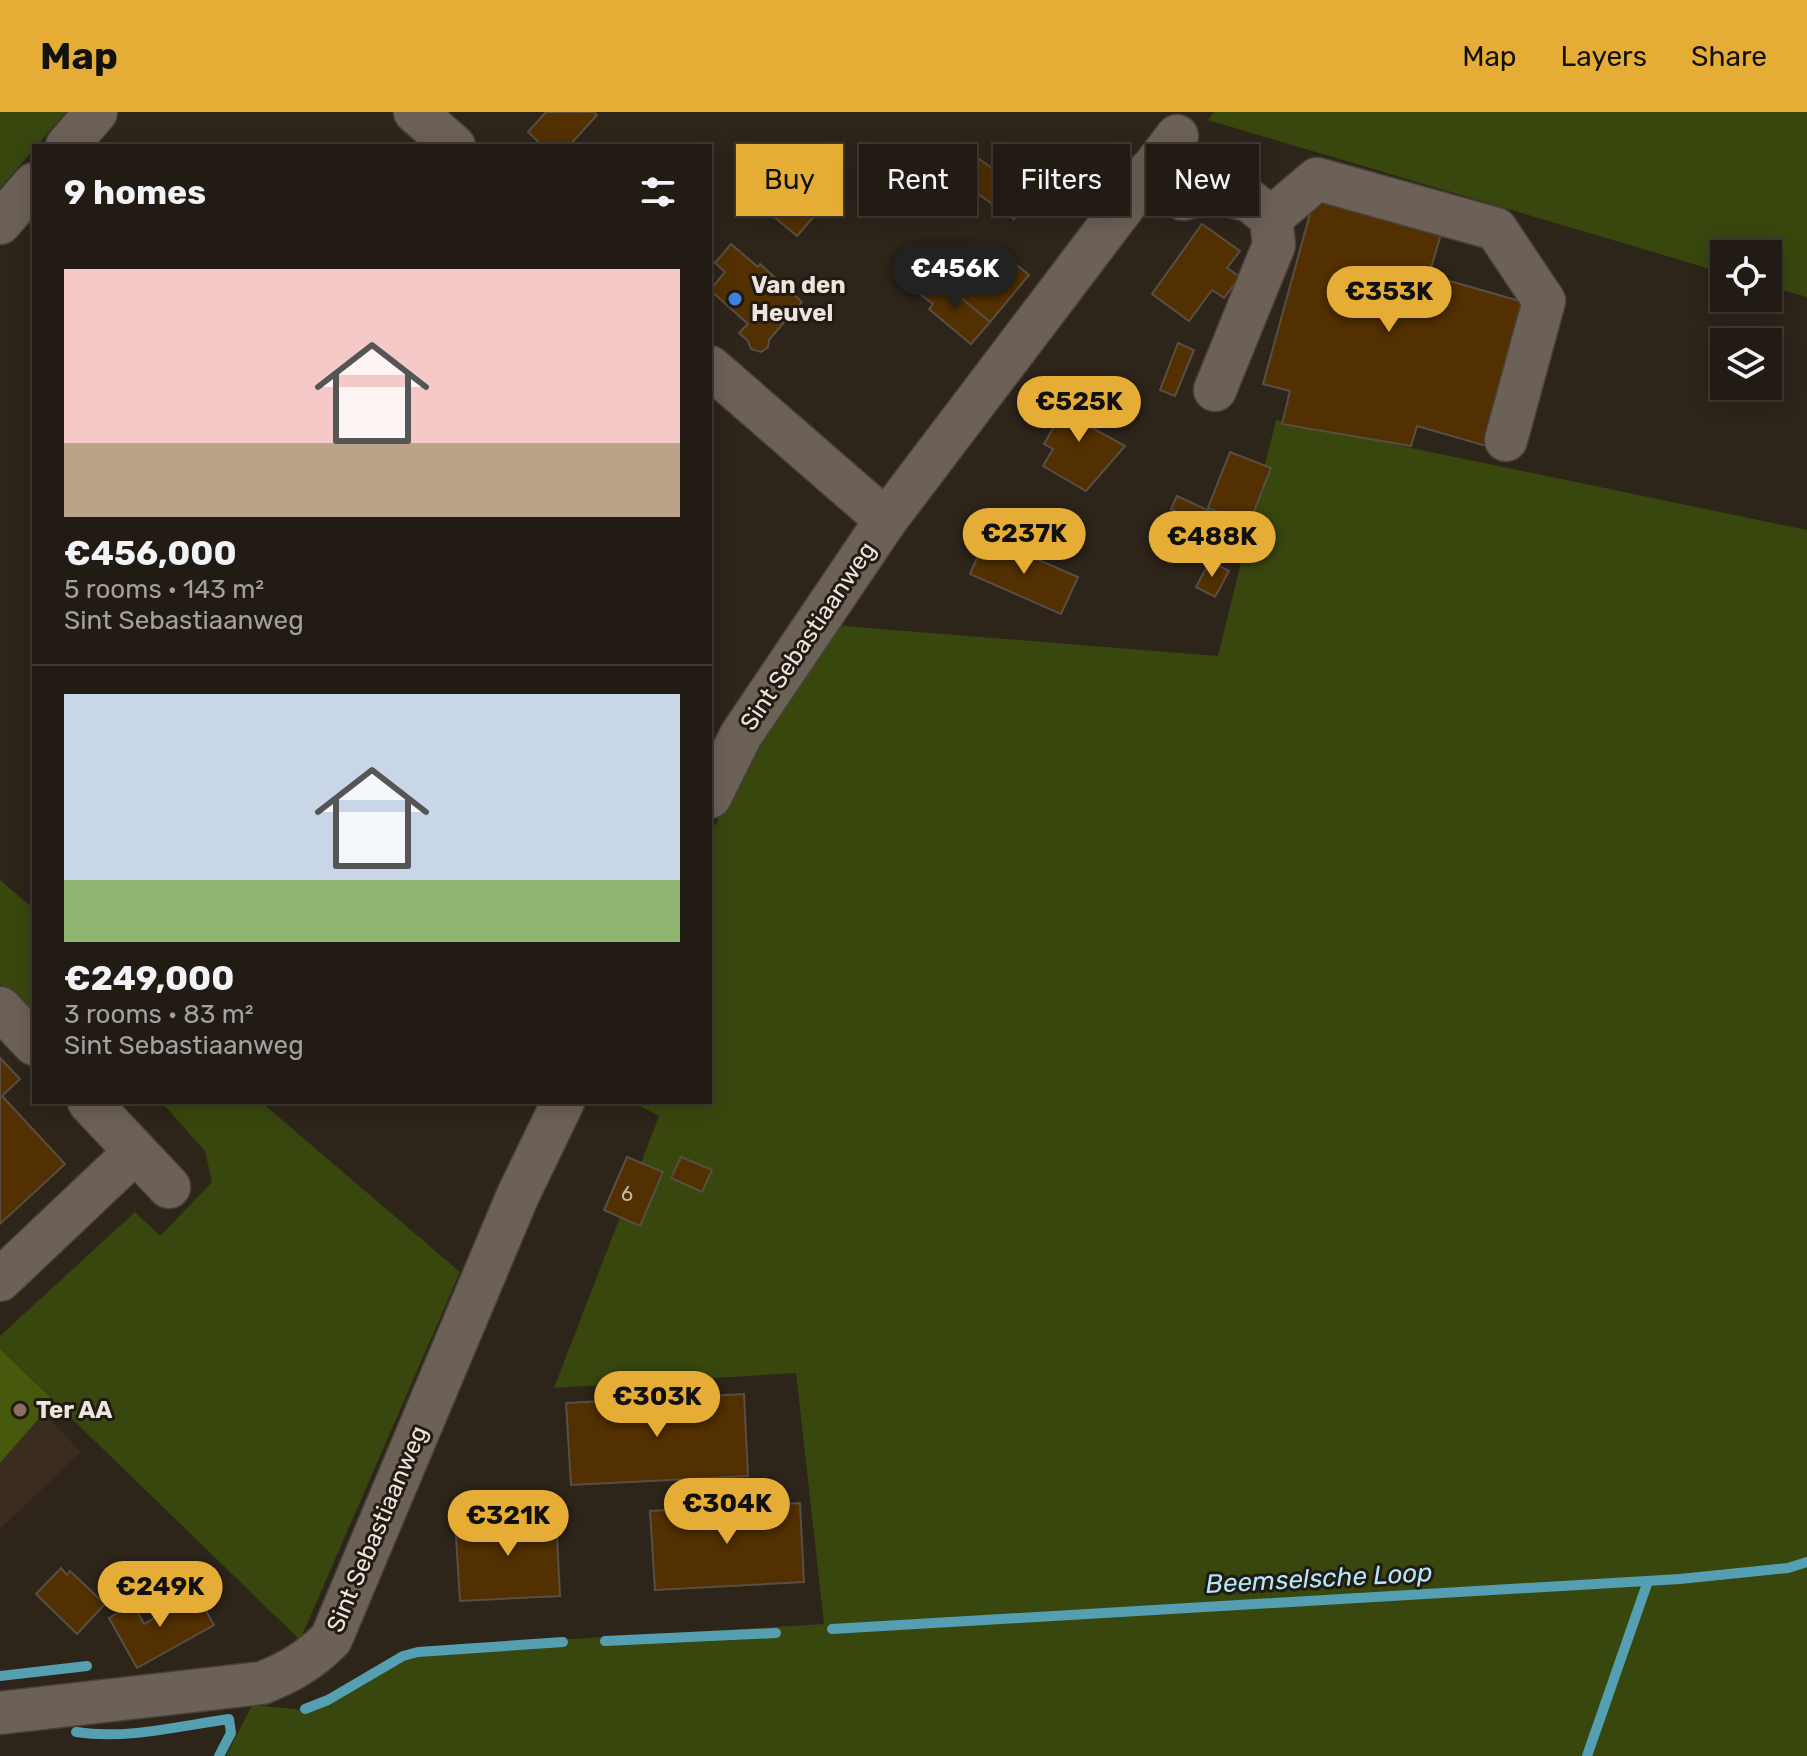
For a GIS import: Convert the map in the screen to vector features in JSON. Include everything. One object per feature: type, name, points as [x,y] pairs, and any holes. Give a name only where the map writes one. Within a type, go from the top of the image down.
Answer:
[{"type":"street","points":[[69,144],[96,112]]},
{"type":"street","points":[[415,112],[452,144]]},
{"type":"street","name":"Sint Sebastiaanweg","points":[[1171,144],[1177,136]]},
{"type":"street","name":"Sint Sebastiaanweg","points":[[712,793],[741,735],[886,520],[1146,175]]},
{"type":"street","points":[[1271,218],[1317,179],[1496,229],[1544,301],[1506,440]]},
{"type":"street","points":[[0,223],[32,186]]},
{"type":"street","points":[[1215,390],[1274,245],[1271,218],[1259,208]]},
{"type":"street","name":"Sint Sebastiaanweg","points":[[712,369],[886,520]]},
{"type":"street","points":[[0,1008],[32,1042]]},
{"type":"street","points":[[91,1104],[169,1187]]},
{"type":"street","name":"Sint Sebastiaanweg","points":[[0,1713],[262,1683],[291,1672],[313,1657],[331,1639],[518,1195],[562,1104]]},
{"type":"street","points":[[0,1280],[135,1152]]},
{"type":"shaded area","name":"Ter AA","points":[[0,1368],[81,1452],[0,1529]]},
{"type":"green space","points":[[0,112],[66,112],[38,144],[32,144],[32,151],[0,188]]},
{"type":"green space","points":[[1214,112],[1807,112],[1807,297],[1782,290],[1782,240],[1710,240],[1710,269],[1208,120]]},
{"type":"green space","points":[[1276,420],[1807,530],[1807,1756],[226,1756],[252,1705],[314,1711],[351,1692],[402,1658],[472,1645],[824,1624],[796,1373],[554,1388],[659,1116],[636,1104],[712,1104],[712,830],[781,705],[832,625],[1218,656]]},
{"type":"green space","points":[[0,880],[32,907],[32,1019],[0,984]]},
{"type":"green space","points":[[145,1104],[263,1104],[460,1272],[300,1640],[0,1349],[0,1336],[135,1212],[160,1236],[212,1182],[205,1151],[164,1105]]},
{"type":"green space","points":[[0,1349],[54,1401],[0,1463]]},
{"type":"building","points":[[546,112],[594,112],[597,115],[571,144],[541,144],[528,132]]},
{"type":"building","points":[[977,159],[993,169],[993,204],[977,193]]},
{"type":"building","points":[[1316,192],[1443,227],[1429,275],[1530,304],[1490,447],[1417,426],[1411,446],[1282,424],[1290,391],[1263,384]]},
{"type":"building","points":[[773,216],[814,216],[797,236]]},
{"type":"building","points":[[1202,224],[1240,251],[1227,268],[1240,277],[1224,298],[1212,290],[1189,321],[1152,294]]},
{"type":"building","points":[[731,244],[758,267],[760,264],[802,302],[790,315],[787,312],[781,319],[785,321],[769,340],[768,347],[761,352],[751,349],[739,333],[748,324],[712,292],[725,272],[715,263]]},
{"type":"building","points":[[996,248],[1029,275],[990,322],[961,298],[973,283],[970,280]]},
{"type":"building","points":[[936,277],[990,322],[971,344],[929,309],[933,304],[921,295]]},
{"type":"building","points":[[1178,343],[1194,350],[1175,396],[1160,390]]},
{"type":"building","points":[[1067,391],[1104,413],[1094,429],[1125,446],[1086,491],[1043,466],[1053,449],[1044,444],[1060,416],[1054,413]]},
{"type":"building","points":[[1230,452],[1271,468],[1249,524],[1208,508]]},
{"type":"building","points":[[1177,496],[1216,514],[1210,527],[1171,509]]},
{"type":"building","points":[[986,537],[1078,577],[1061,614],[970,574]]},
{"type":"building","points":[[1210,561],[1229,571],[1215,597],[1196,587]]},
{"type":"building","points":[[0,1058],[20,1079],[2,1096],[65,1164],[0,1224]]},
{"type":"building","points":[[627,1157],[663,1172],[640,1226],[604,1210]]},
{"type":"building","points":[[681,1157],[712,1170],[702,1192],[671,1178]]},
{"type":"building","points":[[744,1394],[748,1476],[571,1485],[566,1403]]},
{"type":"building","points":[[800,1503],[804,1582],[655,1590],[650,1511]]},
{"type":"building","points":[[556,1515],[560,1596],[460,1601],[455,1521]]},
{"type":"building","points":[[61,1568],[67,1575],[70,1571],[105,1604],[77,1634],[36,1594]]},
{"type":"building","points":[[196,1593],[214,1625],[137,1668],[109,1618],[133,1604],[144,1624]]},
{"type":"waterway","name":"Beemselsche Loop","points":[[832,1629],[1680,1579],[1788,1568],[1807,1562]]},
{"type":"waterway","points":[[1587,1756],[1648,1581]]},
{"type":"waterway","name":"Beemselsche Loop","points":[[605,1641],[776,1633]]},
{"type":"waterway","name":"Beemselsche Loop","points":[[305,1709],[328,1700],[403,1656],[418,1652],[563,1642]]},
{"type":"waterway","name":"Beemselsche Loop","points":[[0,1676],[87,1666]]},
{"type":"waterway","name":"Beemselsche Loop","points":[[76,1732],[133,1733],[229,1719],[231,1733],[219,1756]]},
{"type":"place","name":"Van den Heuvel","points":[[735,299]]},
{"type":"place","name":"Ter AA","points":[[20,1410]]}]
